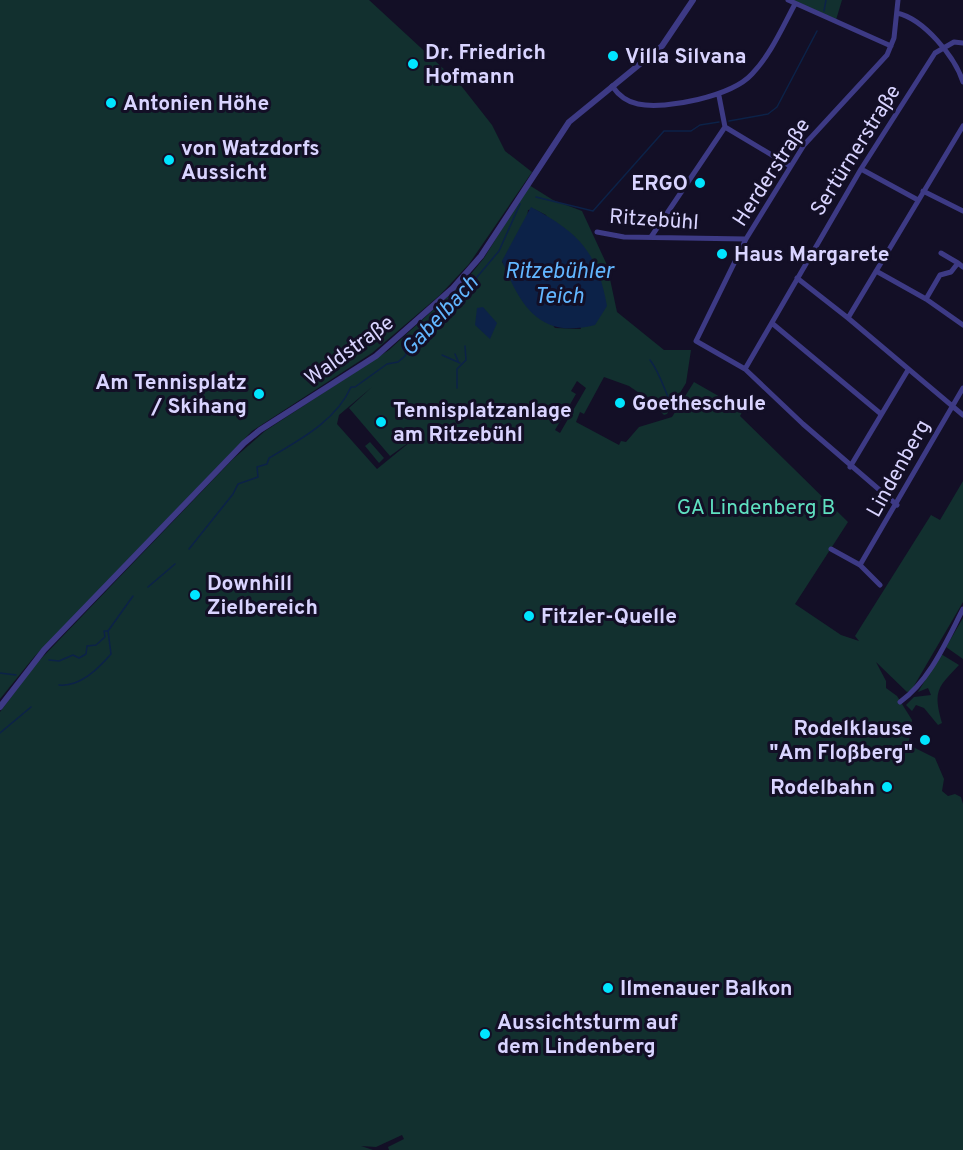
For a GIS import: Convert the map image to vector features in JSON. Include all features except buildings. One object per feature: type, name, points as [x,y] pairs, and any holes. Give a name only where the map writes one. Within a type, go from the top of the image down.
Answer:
[{"type":"street","name":"Waldstraße","points":[[0,707],[44,650],[244,443],[260,430],[376,356],[465,275],[481,256],[561,131],[579,112],[662,46],[693,0]]},
{"type":"street","points":[[788,0],[891,46]]},
{"type":"street","name":"Herderstraße","points":[[745,369],[696,341],[746,239],[814,130],[882,63],[891,46],[898,0]]},
{"type":"street","points":[[612,86],[623,98],[646,105],[719,96],[751,75],[775,41],[795,3]]},
{"type":"street","points":[[897,12],[923,28],[944,47],[963,82]]},
{"type":"street","points":[[944,47],[954,42],[963,43]]},
{"type":"street","name":"Sertürnerstraße","points":[[745,369],[861,169],[935,53],[944,47]]},
{"type":"street","points":[[651,237],[725,127],[719,96]]},
{"type":"street","points":[[848,318],[963,126]]},
{"type":"street","points":[[725,127],[790,166]]},
{"type":"street","points":[[861,169],[918,200]]},
{"type":"street","points":[[923,191],[963,211]]},
{"type":"street","name":"Ritzebühl","points":[[597,232],[624,237],[746,239]]},
{"type":"street","points":[[926,299],[940,275],[951,272],[960,265],[941,253]]},
{"type":"street","points":[[876,271],[926,299],[963,325]]},
{"type":"street","points":[[797,278],[963,415]]},
{"type":"street","points":[[772,324],[881,414]]},
{"type":"street","points":[[745,369],[850,466],[897,505]]},
{"type":"street","points":[[850,466],[908,370]]},
{"type":"street","name":"Lindenberg","points":[[860,565],[897,505],[963,388]]},
{"type":"street","points":[[831,549],[860,565],[880,585]]},
{"type":"street","points":[[900,702],[914,693],[963,609]]},
{"type":"green space","points":[[0,0],[369,0],[459,83],[492,125],[505,151],[532,172],[469,264],[440,295],[372,353],[252,431],[34,657],[0,699]]},
{"type":"green space","points":[[793,0],[842,0],[836,20]]},
{"type":"green space","name":"GA Lindenberg B","points":[[529,185],[553,200],[582,211],[607,265],[617,312],[664,350],[691,350],[686,383],[667,414],[664,415],[648,399],[629,386],[604,377],[584,414],[580,412],[576,422],[619,445],[621,441],[626,442],[639,427],[672,417],[694,382],[743,410],[740,416],[848,522],[795,604],[841,635],[859,641],[855,636],[931,515],[940,520],[963,481],[963,602],[911,691],[907,692],[876,662],[886,681],[886,688],[897,696],[912,720],[909,741],[915,748],[935,758],[944,779],[942,791],[948,796],[955,794],[961,797],[963,804],[963,1150],[389,1150],[388,1147],[404,1139],[402,1135],[376,1147],[361,1146],[373,1150],[0,1150],[0,712],[35,665],[233,459],[265,431],[389,350],[466,280],[484,258]],"holes":[[[534,209],[546,215],[581,329],[555,328],[502,262],[527,218],[528,210]],[[577,381],[586,388],[560,433],[555,430],[576,394],[571,391]],[[372,387],[349,408],[390,456],[415,438],[377,469],[337,424],[339,415]]]},
{"type":"green space","points":[[370,442],[384,458],[379,463],[365,446]]},
{"type":"green space","points":[[963,618],[963,659],[946,647]]},
{"type":"green space","points":[[941,654],[959,665],[939,691],[938,704],[942,723],[938,725],[924,708],[916,705],[912,711],[906,705],[914,697],[931,695],[928,688],[918,692]]},
{"type":"water","name":"Ritzebühler Teich","points":[[531,207],[574,235],[591,257],[598,271],[607,306],[595,325],[576,328],[546,323],[535,316],[525,305],[509,278],[502,261]]},
{"type":"water","points":[[483,307],[497,323],[490,339],[475,325],[477,308]]},
{"type":"waterway","name":"Gabelbach","points":[[824,11],[826,0]]},
{"type":"waterway","name":"Gabelbach","points":[[729,121],[768,114],[777,107],[817,31]]},
{"type":"waterway","name":"Gabelbach","points":[[536,197],[593,211],[664,131],[691,131],[700,125],[719,122]]},
{"type":"waterway","name":"Gabelbach","points":[[189,549],[233,494],[238,484],[258,477],[257,467],[267,464],[269,458],[304,437],[326,420],[336,410],[351,387],[355,387],[387,364],[398,362],[405,356],[412,340],[429,328],[499,251],[520,204]]},
{"type":"waterway","points":[[457,388],[457,369],[466,360],[465,346]]},
{"type":"waterway","points":[[455,354],[458,361]]},
{"type":"waterway","points":[[442,355],[460,363]]},
{"type":"waterway","points":[[650,360],[668,397]]},
{"type":"waterway","name":"Gabelbach","points":[[148,587],[175,564]]},
{"type":"waterway","name":"Gabelbach","points":[[59,685],[81,680],[111,654],[108,631],[133,596]]},
{"type":"waterway","points":[[49,660],[59,661],[73,655],[79,658],[86,654],[87,646],[96,645],[105,637],[104,631],[107,631]]},
{"type":"waterway","points":[[0,673],[16,675]]},
{"type":"waterway","name":"Gabelbach","points":[[0,733],[31,707]]},
{"type":"place","name":"Villa Silvana","points":[[613,56]]},
{"type":"place","name":"Dr. Friedrich Hofmann","points":[[413,64]]},
{"type":"place","name":"Antonien Höhe","points":[[111,103]]},
{"type":"place","name":"von Watzdorfs Aussicht","points":[[169,160]]},
{"type":"place","name":"ERGO","points":[[700,183]]},
{"type":"place","name":"Haus Margarete","points":[[722,254]]},
{"type":"place","name":"Am Tennisplatz / Skihang","points":[[259,394]]},
{"type":"place","name":"Goetheschule","points":[[620,403]]},
{"type":"place","name":"Tennisplatzanlage am Ritzebühl","points":[[381,422]]},
{"type":"place","name":"Downhill Zielbereich","points":[[195,595]]},
{"type":"place","name":"Fitzler-Quelle","points":[[529,616]]},
{"type":"place","name":"Rodelklause \"Am Floßberg\"","points":[[925,740]]},
{"type":"place","name":"Rodelbahn","points":[[887,787]]},
{"type":"place","name":"Ilmenauer Balkon","points":[[608,988]]},
{"type":"place","name":"Aussichtsturm auf dem Lindenberg","points":[[485,1034]]}]
